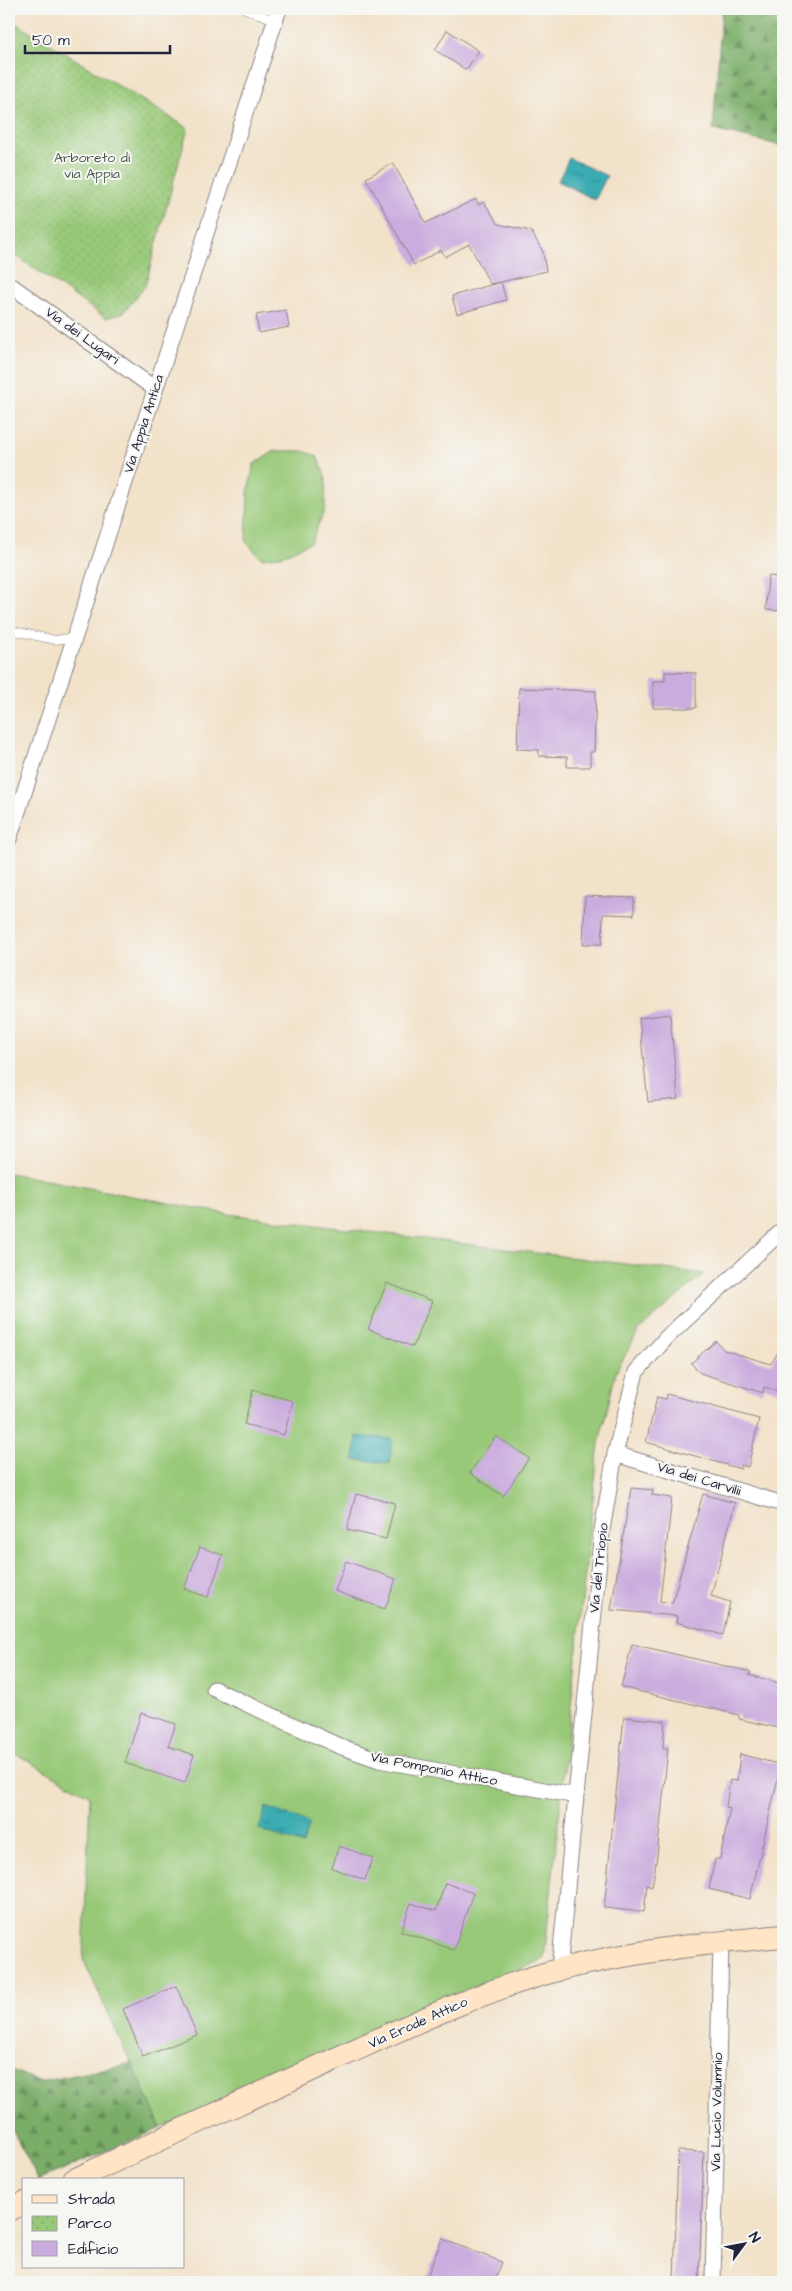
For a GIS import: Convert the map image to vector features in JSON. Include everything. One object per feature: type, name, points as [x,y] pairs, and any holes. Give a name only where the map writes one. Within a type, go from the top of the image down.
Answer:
[{"type":"main road","name":"Via Erode Attico","points":[[78,2178],[438,2013],[498,1989],[559,1970],[641,1954],[783,1936]]},
{"type":"main road","points":[[9,2210],[22,2204]]},
{"type":"street","name":"Via Appia Antica","points":[[9,839],[277,14]]},
{"type":"street","name":"Via dei Lugari","points":[[9,284],[155,389]]},
{"type":"street","name":"Via del Triopio","points":[[559,1970],[602,1530],[615,1454],[636,1372],[667,1337],[783,1230]]},
{"type":"street","name":"Via dei Carvilii","points":[[615,1454],[783,1504]]},
{"type":"street","name":"Via Pomponio Attico","points":[[214,1689],[339,1746],[379,1760],[576,1796]]},
{"type":"street","name":"Via Lucio Volumnio","points":[[713,2282],[721,1943]]},
{"type":"lane","points":[[245,9],[277,14]]},
{"type":"lane","points":[[9,627],[14,631],[55,640],[74,637]]},
{"type":"green space","points":[[722,9],[783,9],[783,146],[713,130]]},
{"type":"green space","name":"Arboreto di via Appia","points":[[9,19],[188,128],[145,286],[123,313],[106,318],[9,251]]},
{"type":"green space","points":[[275,451],[303,451],[317,456],[326,478],[325,509],[311,542],[281,556],[261,558],[246,542],[248,492],[254,464]]},
{"type":"green space","points":[[9,1173],[228,1214],[704,1274],[639,1330],[616,1372],[599,1443],[544,1959],[161,2128],[83,1959],[90,1796],[9,1750]]},
{"type":"green space","points":[[132,2063],[161,2128],[43,2178],[37,2178],[9,2123],[9,2069],[41,2082]]},
{"type":"water","points":[[569,158],[607,176],[595,200],[558,181]]},
{"type":"water","points":[[357,1436],[392,1439],[390,1463],[354,1460]]},
{"type":"water","points":[[266,1807],[310,1823],[303,1845],[259,1829]]},
{"type":"building","points":[[447,30],[479,51],[466,70],[435,50]]},
{"type":"building","points":[[393,163],[426,223],[476,199],[479,205],[484,202],[498,224],[531,231],[543,252],[546,271],[490,284],[469,244],[445,257],[441,250],[414,265],[366,178]]},
{"type":"building","points":[[501,282],[506,300],[457,314],[452,296]]},
{"type":"building","points":[[286,310],[289,327],[259,333],[256,315]]},
{"type":"building","points":[[768,576],[783,577],[783,611],[766,610]]},
{"type":"building","points":[[665,672],[696,673],[696,708],[653,708],[653,681],[665,681]]},
{"type":"building","points":[[519,688],[596,691],[594,752],[590,752],[590,767],[567,767],[567,757],[539,756],[539,750],[517,749]]},
{"type":"building","points":[[585,896],[634,898],[634,915],[603,914],[602,944],[583,944]]},
{"type":"building","points":[[670,1014],[678,1099],[648,1102],[639,1018]]},
{"type":"building","points":[[387,1283],[432,1301],[413,1347],[368,1329]]},
{"type":"building","points":[[716,1341],[724,1350],[771,1364],[783,1344],[783,1393],[764,1387],[763,1393],[700,1373],[691,1363]]},
{"type":"building","points":[[253,1390],[293,1401],[284,1435],[244,1424]]},
{"type":"building","points":[[667,1394],[759,1419],[748,1467],[741,1465],[741,1469],[646,1442],[657,1397],[666,1399]]},
{"type":"building","points":[[496,1436],[529,1458],[503,1496],[470,1473]]},
{"type":"building","points":[[631,1488],[653,1490],[652,1495],[672,1498],[660,1601],[672,1603],[703,1494],[735,1503],[711,1596],[730,1602],[723,1635],[676,1622],[677,1616],[611,1610]]},
{"type":"building","points":[[356,1494],[395,1503],[386,1539],[347,1530]]},
{"type":"building","points":[[200,1547],[223,1555],[208,1597],[184,1589]]},
{"type":"building","points":[[346,1561],[396,1579],[385,1609],[335,1591]]},
{"type":"building","points":[[632,1644],[751,1672],[749,1675],[783,1684],[783,1729],[739,1719],[739,1715],[621,1687]]},
{"type":"building","points":[[141,1713],[176,1724],[168,1746],[194,1755],[185,1783],[125,1763]]},
{"type":"building","points":[[624,1717],[665,1721],[663,1748],[668,1748],[657,1856],[652,1887],[647,1885],[644,1912],[604,1908]]},
{"type":"building","points":[[740,1754],[781,1765],[750,1899],[709,1889],[715,1859],[720,1859],[730,1808],[726,1807],[730,1780],[737,1781]]},
{"type":"building","points":[[339,1846],[373,1858],[365,1880],[332,1868]]},
{"type":"building","points":[[445,1883],[473,1893],[454,1950],[401,1931],[411,1903],[436,1911]]},
{"type":"building","points":[[176,1986],[197,2035],[143,2057],[123,2009]]},
{"type":"building","points":[[678,2151],[704,2152],[699,2282],[674,2282]]},
{"type":"building","points":[[442,2239],[502,2262],[494,2282],[425,2282]]}]
